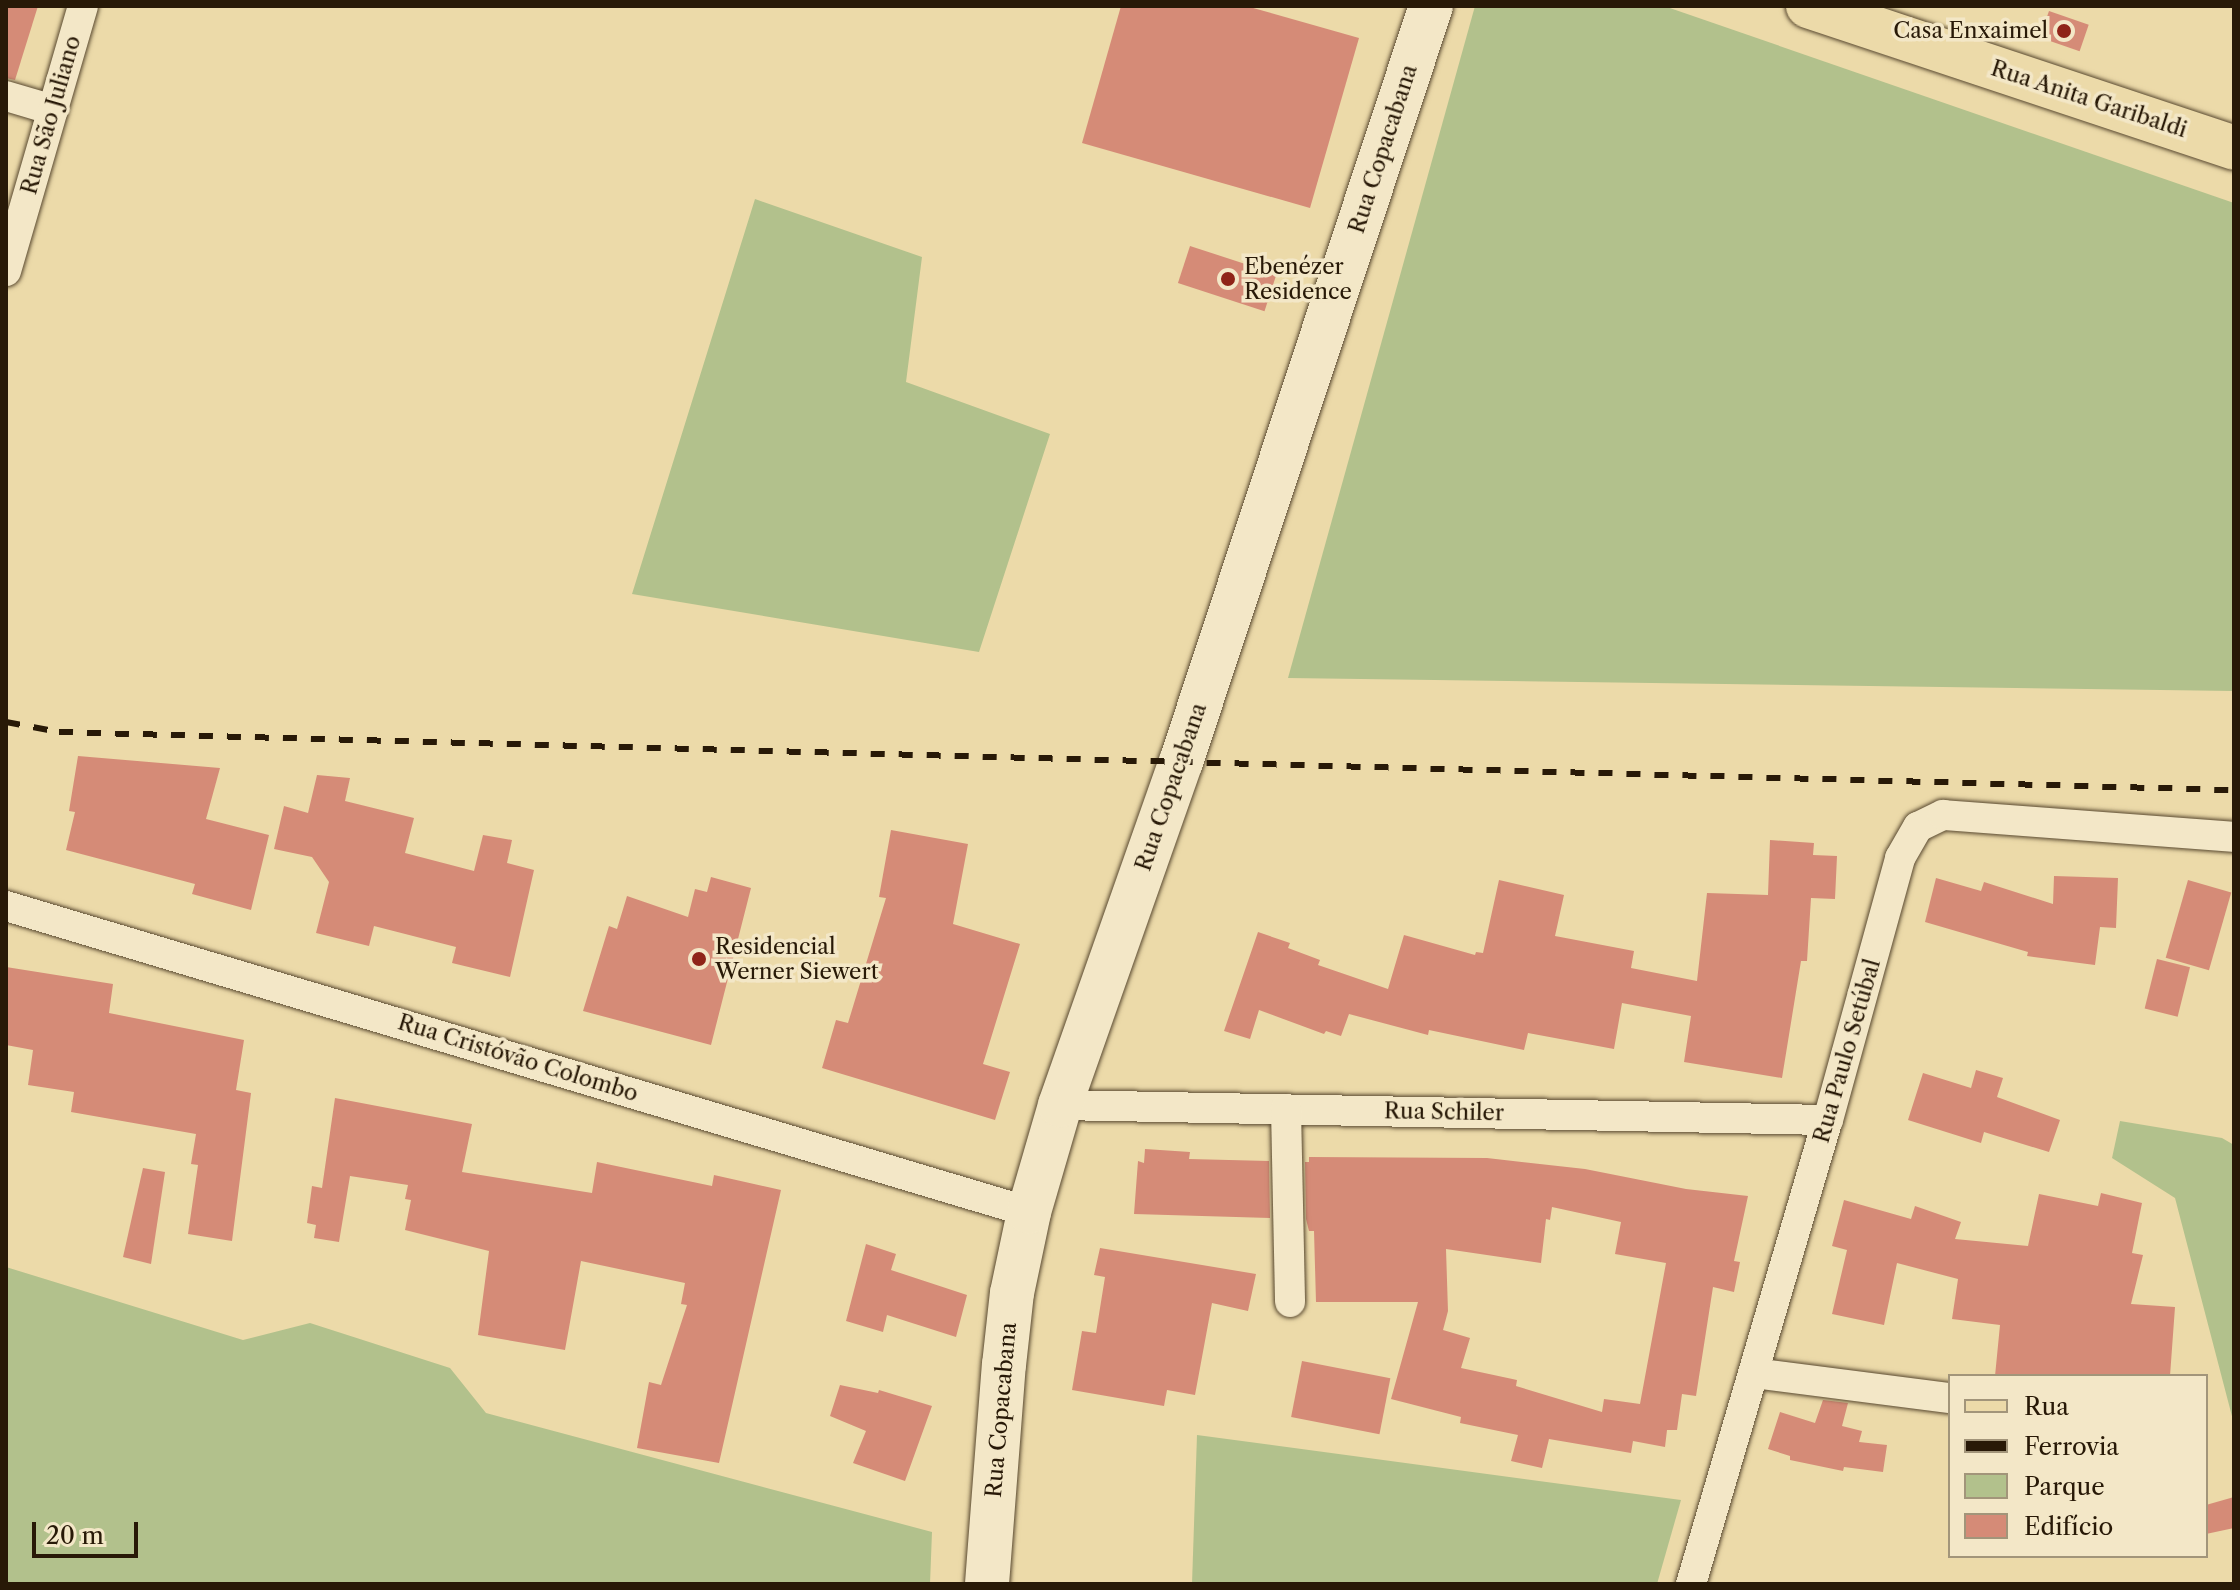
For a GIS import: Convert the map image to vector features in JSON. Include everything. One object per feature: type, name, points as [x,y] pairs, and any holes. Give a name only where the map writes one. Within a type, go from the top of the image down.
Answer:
[{"type":"main road","name":"Rua Copacabana","points":[[987,1584],[1012,1293],[1029,1212],[1060,1105],[1181,762],[1431,6]]},
{"type":"main road","name":"Rua Anita Garibaldi","points":[[1808,6],[2234,148]]},
{"type":"street","name":"Rua São Juliano","points":[[6,271],[83,6]]},
{"type":"street","points":[[6,96],[53,110]]},
{"type":"street","name":"Rua Paulo Setúbal","points":[[1691,1584],[1828,1120],[1900,858],[1918,827],[1943,815],[2234,837]]},
{"type":"street","name":"Rua Cristóvão Colombo","points":[[6,906],[1029,1212]]},
{"type":"street","name":"Rua Schiler","points":[[1060,1105],[1828,1120]]},
{"type":"street","points":[[1286,1109],[1290,1302]]},
{"type":"street","points":[[1754,1373],[1948,1398]]},
{"type":"green space","points":[[1475,6],[1664,6],[2234,203],[2234,691],[1288,678]]},
{"type":"green space","points":[[755,199],[922,257],[906,382],[1050,434],[979,652],[632,594]]},
{"type":"green space","points":[[2120,1121],[2222,1138],[2234,1145],[2234,1424],[2175,1198],[2112,1158]]},
{"type":"green space","points":[[6,1267],[243,1340],[310,1323],[450,1368],[486,1413],[932,1532],[930,1584],[6,1584]]},
{"type":"green space","points":[[1197,1435],[1681,1500],[1657,1584],[1192,1584]]},
{"type":"building","points":[[6,6],[38,6],[15,80],[6,78]]},
{"type":"building","points":[[1121,6],[1246,6],[1359,38],[1310,208],[1082,143]]},
{"type":"building","name":"Casa Enxaimel","points":[[2049,11],[2089,25],[2080,51],[2040,37]]},
{"type":"building","name":"Ebenézer Residence","points":[[1190,246],[1277,274],[1264,311],[1178,283]]},
{"type":"building","points":[[78,756],[220,768],[206,819],[269,835],[251,910],[192,894],[195,884],[66,850],[75,812],[69,811]]},
{"type":"building","points":[[317,775],[350,778],[345,801],[414,818],[405,853],[474,871],[483,835],[512,840],[507,863],[534,870],[510,977],[452,963],[456,947],[374,926],[369,946],[316,933],[329,882],[312,857],[274,849],[284,806],[308,813]]},
{"type":"building","points":[[891,830],[968,844],[953,924],[1020,944],[983,1064],[1010,1072],[995,1120],[822,1068],[836,1020],[848,1023],[886,898],[879,897]]},
{"type":"building","points":[[1770,840],[1814,843],[1813,855],[1837,856],[1835,899],[1811,898],[1807,961],[1801,961],[1782,1078],[1684,1062],[1691,1016],[1622,1003],[1614,1049],[1528,1033],[1524,1050],[1429,1030],[1428,1035],[1349,1014],[1341,1036],[1326,1031],[1324,1034],[1259,1010],[1250,1039],[1224,1031],[1258,932],[1290,943],[1288,948],[1320,960],[1318,965],[1388,989],[1404,935],[1475,955],[1476,952],[1483,953],[1499,880],[1564,895],[1555,936],[1634,951],[1631,968],[1697,981],[1707,893],[1768,895]]},
{"type":"building","points":[[2054,876],[2118,878],[2116,928],[2100,927],[2095,965],[2027,956],[2028,952],[1925,922],[1936,878],[1981,891],[1984,882],[2053,904]]},
{"type":"building","points":[[711,877],[751,888],[711,1045],[583,1011],[609,926],[617,929],[627,896],[688,917],[695,889],[707,892]]},
{"type":"building","points":[[2188,880],[2231,892],[2209,970],[2166,958]]},
{"type":"building","points":[[2157,959],[2190,967],[2178,1017],[2145,1008]]},
{"type":"building","points":[[6,967],[113,984],[109,1013],[244,1040],[236,1090],[251,1093],[232,1241],[188,1234],[198,1165],[191,1164],[196,1134],[71,1112],[74,1092],[28,1085],[33,1050],[6,1045]]},
{"type":"building","points":[[1976,1070],[2003,1078],[1997,1097],[2060,1120],[2049,1152],[1984,1132],[1981,1143],[1908,1120],[1923,1073],[1971,1088]]},
{"type":"building","points":[[335,1098],[472,1124],[462,1172],[592,1193],[597,1162],[712,1186],[714,1175],[781,1190],[719,1463],[637,1448],[649,1382],[661,1385],[687,1305],[681,1304],[685,1283],[581,1261],[565,1350],[478,1335],[489,1251],[405,1230],[411,1200],[405,1199],[408,1185],[350,1176],[339,1242],[314,1238],[316,1225],[307,1223],[312,1186],[322,1188]]},
{"type":"building","points":[[1145,1149],[1190,1152],[1189,1159],[1269,1161],[1270,1218],[1134,1214],[1138,1161],[1144,1163]]},
{"type":"building","points":[[1309,1157],[1487,1158],[1585,1169],[1686,1189],[1748,1196],[1734,1261],[1740,1262],[1734,1292],[1713,1287],[1696,1396],[1682,1394],[1677,1430],[1667,1430],[1665,1447],[1633,1441],[1631,1453],[1549,1439],[1542,1468],[1511,1461],[1518,1435],[1460,1423],[1461,1417],[1391,1399],[1418,1302],[1316,1302],[1314,1231],[1309,1231],[1306,1219],[1305,1162],[1309,1162]],"holes":[[[1552,1207],[1621,1222],[1615,1254],[1666,1263],[1640,1404],[1604,1399],[1602,1412],[1516,1386],[1517,1380],[1461,1368],[1470,1338],[1443,1330],[1448,1311],[1446,1249],[1541,1263],[1546,1219],[1550,1220]]]},
{"type":"building","points":[[143,1168],[165,1172],[151,1264],[123,1257]]},
{"type":"building","points":[[2101,1193],[2142,1203],[2132,1253],[2143,1255],[2131,1304],[2175,1307],[2170,1374],[1995,1374],[2000,1325],[1952,1319],[1958,1279],[1897,1263],[1884,1325],[1832,1314],[1847,1250],[1832,1246],[1844,1200],[1911,1219],[1915,1206],[1961,1222],[1955,1239],[2028,1246],[2039,1194],[2098,1206]]},
{"type":"building","points":[[866,1244],[896,1254],[891,1270],[967,1295],[956,1337],[887,1315],[883,1332],[846,1321]]},
{"type":"building","points":[[1100,1248],[1256,1274],[1248,1311],[1212,1303],[1195,1395],[1167,1390],[1164,1406],[1072,1390],[1082,1331],[1096,1333],[1105,1277],[1094,1275]]},
{"type":"building","points":[[1302,1361],[1390,1378],[1379,1434],[1291,1417]]},
{"type":"building","points":[[840,1385],[878,1393],[879,1390],[932,1406],[905,1481],[853,1463],[866,1431],[830,1416]]},
{"type":"building","points":[[1823,1400],[1848,1403],[1842,1426],[1862,1431],[1859,1442],[1887,1445],[1883,1472],[1844,1467],[1843,1471],[1790,1460],[1790,1456],[1768,1449],[1780,1412],[1815,1423]]},
{"type":"building","points":[[2234,1497],[2234,1528],[2208,1534],[2208,1504]]},
{"type":"railway","points":[[6,722],[59,732],[2234,790]]},
{"type":"place","name":"Casa Enxaimel","points":[[2064,31]]},
{"type":"place","name":"Ebenézer Residence","points":[[1228,279]]},
{"type":"place","name":"Residencial Werner Siewert","points":[[699,959]]}]
